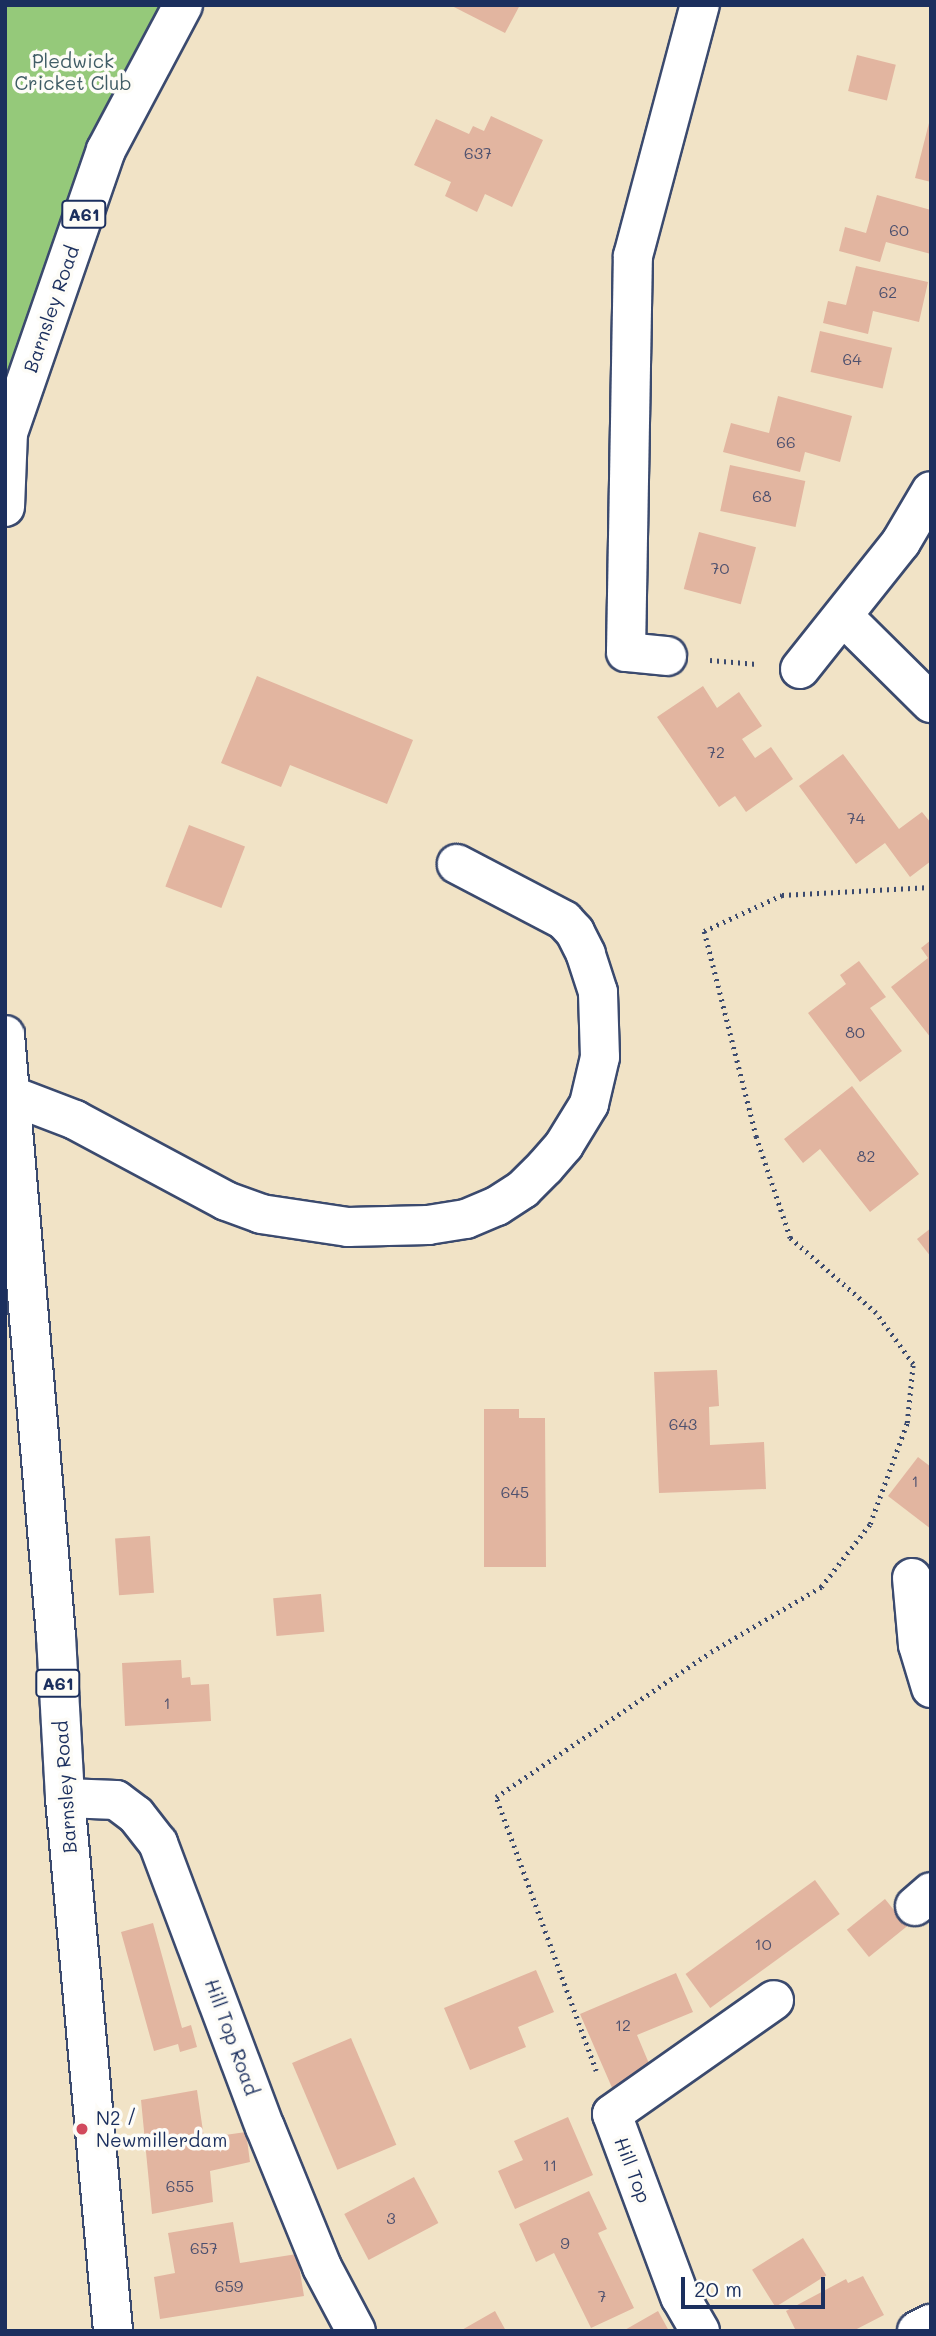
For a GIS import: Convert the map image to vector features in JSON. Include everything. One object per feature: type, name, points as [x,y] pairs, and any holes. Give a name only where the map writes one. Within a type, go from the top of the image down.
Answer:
[{"type":"main road","name":"Barnsley Road","points":[[5,507],[7,436],[106,150],[183,5]]},
{"type":"main road","points":[[667,656],[626,652],[633,256],[700,5]]},
{"type":"main road","points":[[800,668],[901,542],[931,491]]},
{"type":"main road","points":[[843,616],[931,703]]},
{"type":"main road","points":[[10,1095],[75,1120],[226,1201],[261,1214],[348,1227],[418,1225],[466,1219],[497,1206],[523,1189],[545,1167],[564,1145],[589,1104],[600,1057],[598,992],[586,954],[575,932],[564,920],[457,864]]},
{"type":"main road","name":"Barnsley Road","points":[[5,1035],[56,1636],[65,1798],[113,2331]]},
{"type":"main road","points":[[912,1578],[918,1644],[931,1688]]},
{"type":"main road","name":"Hill Top Road","points":[[65,1798],[116,1800],[136,1815],[158,1843],[265,2127],[322,2267],[356,2331]]},
{"type":"main road","name":"Hill Top","points":[[700,2331],[680,2297],[612,2114],[774,2000]]},
{"type":"main road","points":[[917,2331],[931,2324]]},
{"type":"path","points":[[667,656],[800,668]]},
{"type":"path","points":[[612,2114],[496,1797],[711,1652],[821,1587],[870,1524],[907,1423],[913,1364],[876,1312],[790,1238],[755,1137],[704,931],[782,895],[931,887]]},
{"type":"green space","name":"Pledwick Cricket Club","points":[[5,5],[183,5],[5,438]]},
{"type":"building","points":[[450,5],[520,5],[505,33]]},
{"type":"building","points":[[857,55],[896,65],[887,101],[848,91]]},
{"type":"building","points":[[491,116],[543,140],[512,207],[485,194],[477,212],[445,196],[451,182],[414,165],[436,119],[469,134],[473,126],[484,131]]},
{"type":"building","points":[[931,120],[931,182],[915,178]]},
{"type":"building","points":[[877,195],[931,210],[931,254],[886,242],[880,262],[839,251],[845,227],[866,233]]},
{"type":"building","points":[[856,266],[928,282],[919,322],[873,311],[868,334],[823,323],[828,301],[846,305]]},
{"type":"building","points":[[820,331],[892,348],[883,389],[811,372]]},
{"type":"building","points":[[778,396],[852,416],[840,462],[805,452],[800,472],[723,452],[731,423],[769,433]]},
{"type":"building","points":[[730,465],[805,481],[796,527],[720,511]]},
{"type":"building","points":[[699,532],[756,547],[741,604],[684,589]]},
{"type":"building","points":[[257,676],[413,740],[387,804],[290,765],[281,787],[221,763]]},
{"type":"building","points":[[703,686],[717,708],[739,692],[762,726],[742,739],[755,758],[771,747],[793,779],[746,812],[735,796],[719,807],[657,717]]},
{"type":"building","points":[[843,754],[899,829],[922,812],[931,823],[931,861],[910,877],[885,843],[856,864],[799,786]]},
{"type":"building","points":[[189,825],[245,847],[221,908],[165,887]]},
{"type":"building","points":[[931,940],[931,1038],[891,987],[928,958],[921,948]]},
{"type":"building","points":[[859,961],[886,997],[870,1008],[902,1051],[860,1082],[808,1013],[846,984],[840,975]]},
{"type":"building","points":[[852,1086],[919,1174],[870,1212],[820,1149],[803,1163],[784,1139]]},
{"type":"building","points":[[931,1228],[931,1257],[917,1239]]},
{"type":"building","points":[[717,1370],[719,1406],[709,1407],[710,1445],[764,1442],[766,1489],[659,1493],[654,1372]]},
{"type":"building","points":[[484,1409],[519,1409],[519,1418],[545,1418],[546,1567],[484,1567]]},
{"type":"building","points":[[918,1457],[931,1467],[931,1529],[888,1496]]},
{"type":"building","points":[[150,1536],[154,1593],[119,1595],[115,1538]]},
{"type":"building","points":[[321,1594],[324,1632],[276,1636],[273,1598]]},
{"type":"building","points":[[181,1660],[182,1678],[190,1677],[191,1685],[209,1684],[211,1721],[125,1726],[122,1663]]},
{"type":"building","points":[[815,1880],[840,1914],[710,2008],[686,1974]]},
{"type":"building","points":[[885,1899],[907,1926],[869,1957],[847,1930]]},
{"type":"building","points":[[153,1923],[182,2028],[191,2025],[197,2047],[180,2052],[178,2044],[154,2051],[121,1932]]},
{"type":"building","points":[[536,1970],[554,2012],[518,2027],[526,2047],[470,2070],[444,2008]]},
{"type":"building","points":[[676,1973],[693,2012],[637,2035],[653,2073],[613,2090],[580,2014]]},
{"type":"building","points":[[351,2038],[396,2145],[337,2170],[292,2063]]},
{"type":"building","points":[[197,2090],[204,2138],[246,2132],[250,2162],[210,2171],[213,2202],[152,2214],[141,2100]]},
{"type":"building","points":[[568,2117],[593,2175],[515,2209],[498,2171],[523,2160],[514,2141]]},
{"type":"building","points":[[414,2177],[438,2223],[369,2260],[344,2214]]},
{"type":"building","points":[[589,2191],[607,2229],[598,2233],[634,2308],[591,2328],[554,2253],[536,2262],[519,2224]]},
{"type":"building","points":[[233,2222],[240,2263],[297,2254],[304,2296],[160,2319],[154,2277],[175,2273],[168,2233]]},
{"type":"building","points":[[803,2238],[826,2275],[775,2307],[752,2270]]},
{"type":"building","points":[[863,2276],[884,2315],[853,2331],[796,2331],[786,2311],[846,2279],[848,2283]]},
{"type":"building","points":[[495,2311],[506,2331],[460,2331]]},
{"type":"building","points":[[658,2311],[669,2331],[623,2331]]},
{"type":"place","name":"N2 / Newmillerdam","points":[[82,2129]]}]
